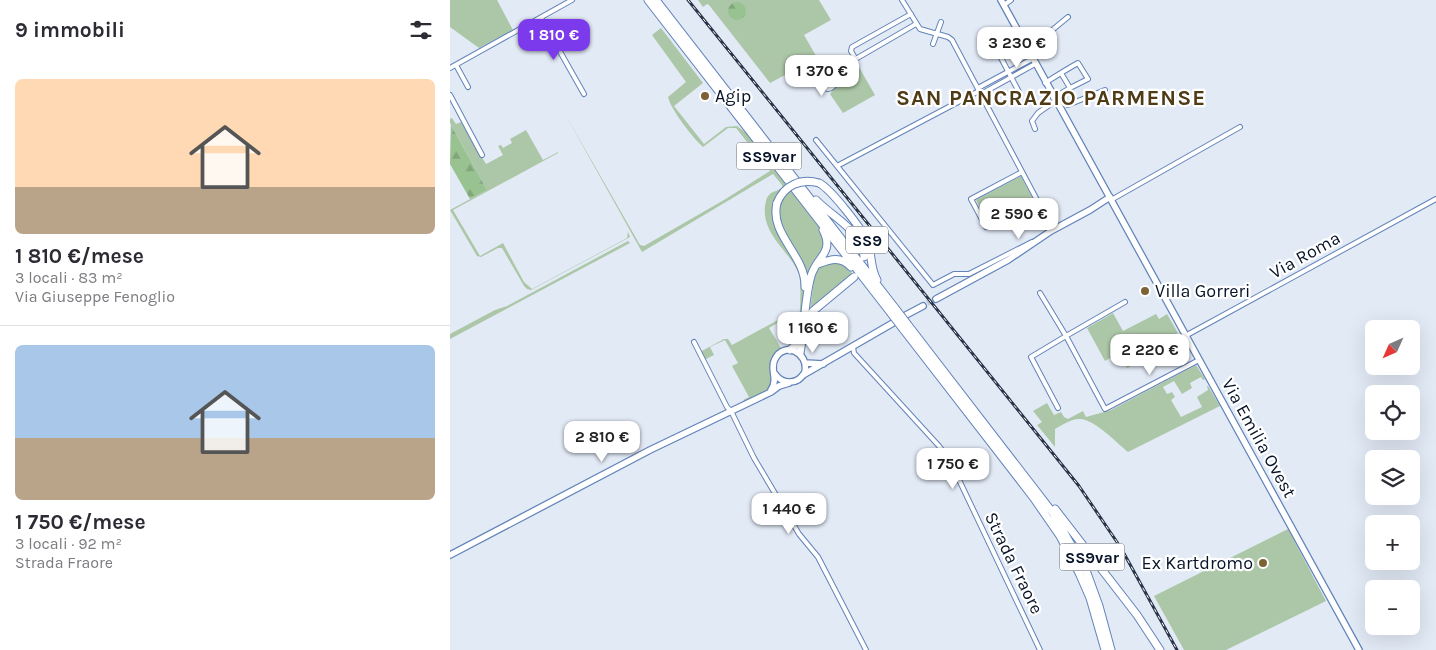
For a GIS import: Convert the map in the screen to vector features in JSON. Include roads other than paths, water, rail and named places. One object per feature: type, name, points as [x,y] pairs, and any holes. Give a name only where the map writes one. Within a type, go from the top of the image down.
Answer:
[{"type":"highway","name":"SS9var","points":[[648,0],[881,300],[892,310]]},
{"type":"highway","name":"SS9var","points":[[656,0],[804,190],[906,327]]},
{"type":"highway","name":"SS9","points":[[786,177],[826,234],[827,250],[811,276],[800,354]]},
{"type":"highway","name":"SS9","points":[[804,326],[805,275],[777,223],[775,214],[777,202],[783,192],[794,184],[807,181],[819,184],[830,191],[864,236],[868,243],[874,274],[892,310]]},
{"type":"highway","name":"SS9","points":[[804,190],[858,237],[864,257]]},
{"type":"highway","name":"SS9","points":[[818,264],[831,259],[845,262],[873,294],[881,300]]},
{"type":"highway","name":"SS9","points":[[804,326],[812,312],[854,277]]},
{"type":"highway","points":[[906,327],[1053,513],[1087,573],[1099,606],[1111,650]]},
{"type":"highway","points":[[906,327],[1060,536],[1090,598],[1098,620],[1105,650]]},
{"type":"highway","points":[[790,350],[802,338]]},
{"type":"highway","name":"SS9var","points":[[1019,468],[1035,483],[1137,615],[1160,650]]},
{"type":"street","points":[[450,68],[572,0]]},
{"type":"street","points":[[902,0],[920,29],[952,40],[1053,230]]},
{"type":"street","points":[[1002,3],[1011,0]]},
{"type":"street","name":"Via Emilia Ovest","points":[[1002,3],[1359,650]]},
{"type":"street","points":[[855,58],[851,51],[852,47],[910,14]]},
{"type":"street","points":[[1028,50],[1068,17]]},
{"type":"street","points":[[541,18],[584,94]]},
{"type":"street","points":[[933,44],[941,22]]},
{"type":"street","points":[[893,24],[899,34]]},
{"type":"street","points":[[836,70],[833,86],[825,88],[821,80],[824,76],[916,24]]},
{"type":"street","points":[[872,36],[877,46]]},
{"type":"street","points":[[999,54],[1019,92]]},
{"type":"street","points":[[979,91],[1011,78],[1033,61]]},
{"type":"street","points":[[837,166],[979,91],[1008,72],[1033,61]]},
{"type":"street","points":[[1035,129],[1032,121],[1036,115],[1054,99],[1088,77],[1078,63],[1046,83]]},
{"type":"street","points":[[456,65],[468,87]]},
{"type":"street","points":[[1060,74],[1070,88]]},
{"type":"street","points":[[828,75],[833,78]]},
{"type":"street","points":[[1068,105],[1105,90]]},
{"type":"street","points":[[450,95],[482,155]]},
{"type":"street","points":[[936,299],[1011,257],[1053,230],[1130,190],[1240,128]]},
{"type":"street","points":[[816,140],[933,285],[954,274],[969,274],[1042,237]]},
{"type":"street","points":[[1022,172],[971,198],[986,227],[1037,200]]},
{"type":"street","name":"Via Roma","points":[[1186,335],[1436,199]]},
{"type":"street","points":[[1041,295],[1066,336],[1105,409],[1199,360]]},
{"type":"street","points":[[1058,408],[1031,357],[1126,302]]},
{"type":"street","points":[[906,315],[925,305]]},
{"type":"street","points":[[450,555],[642,454],[767,394],[784,383],[797,381],[803,375],[893,323]]},
{"type":"street","points":[[694,342],[727,407],[731,410],[754,458],[799,534],[818,557],[866,650]]},
{"type":"street","name":"Strada Fraore","points":[[853,347],[854,353],[939,446],[951,464],[1040,650]]},
{"type":"street","points":[[767,394],[775,383],[773,366],[774,359],[779,353],[790,350],[800,354],[806,363],[803,375]]},
{"type":"street","points":[[806,363],[823,364]]},
{"type":"street","points":[[775,374],[781,380],[789,382]]},
{"type":"tunnel","points":[[927,303],[936,299]]},
{"type":"railway","points":[[688,0],[1079,486],[1121,548],[1177,650]]},
{"type":"place","name":"Agip","points":[[705,96]]},
{"type":"place","name":"Villa Gorreri","points":[[1145,291]]},
{"type":"place","name":"Ex Kartdromo","points":[[1263,563]]},
{"type":"district","name":"SAN PANCRAZIO PARMENSE","points":[[1051,97]]}]
